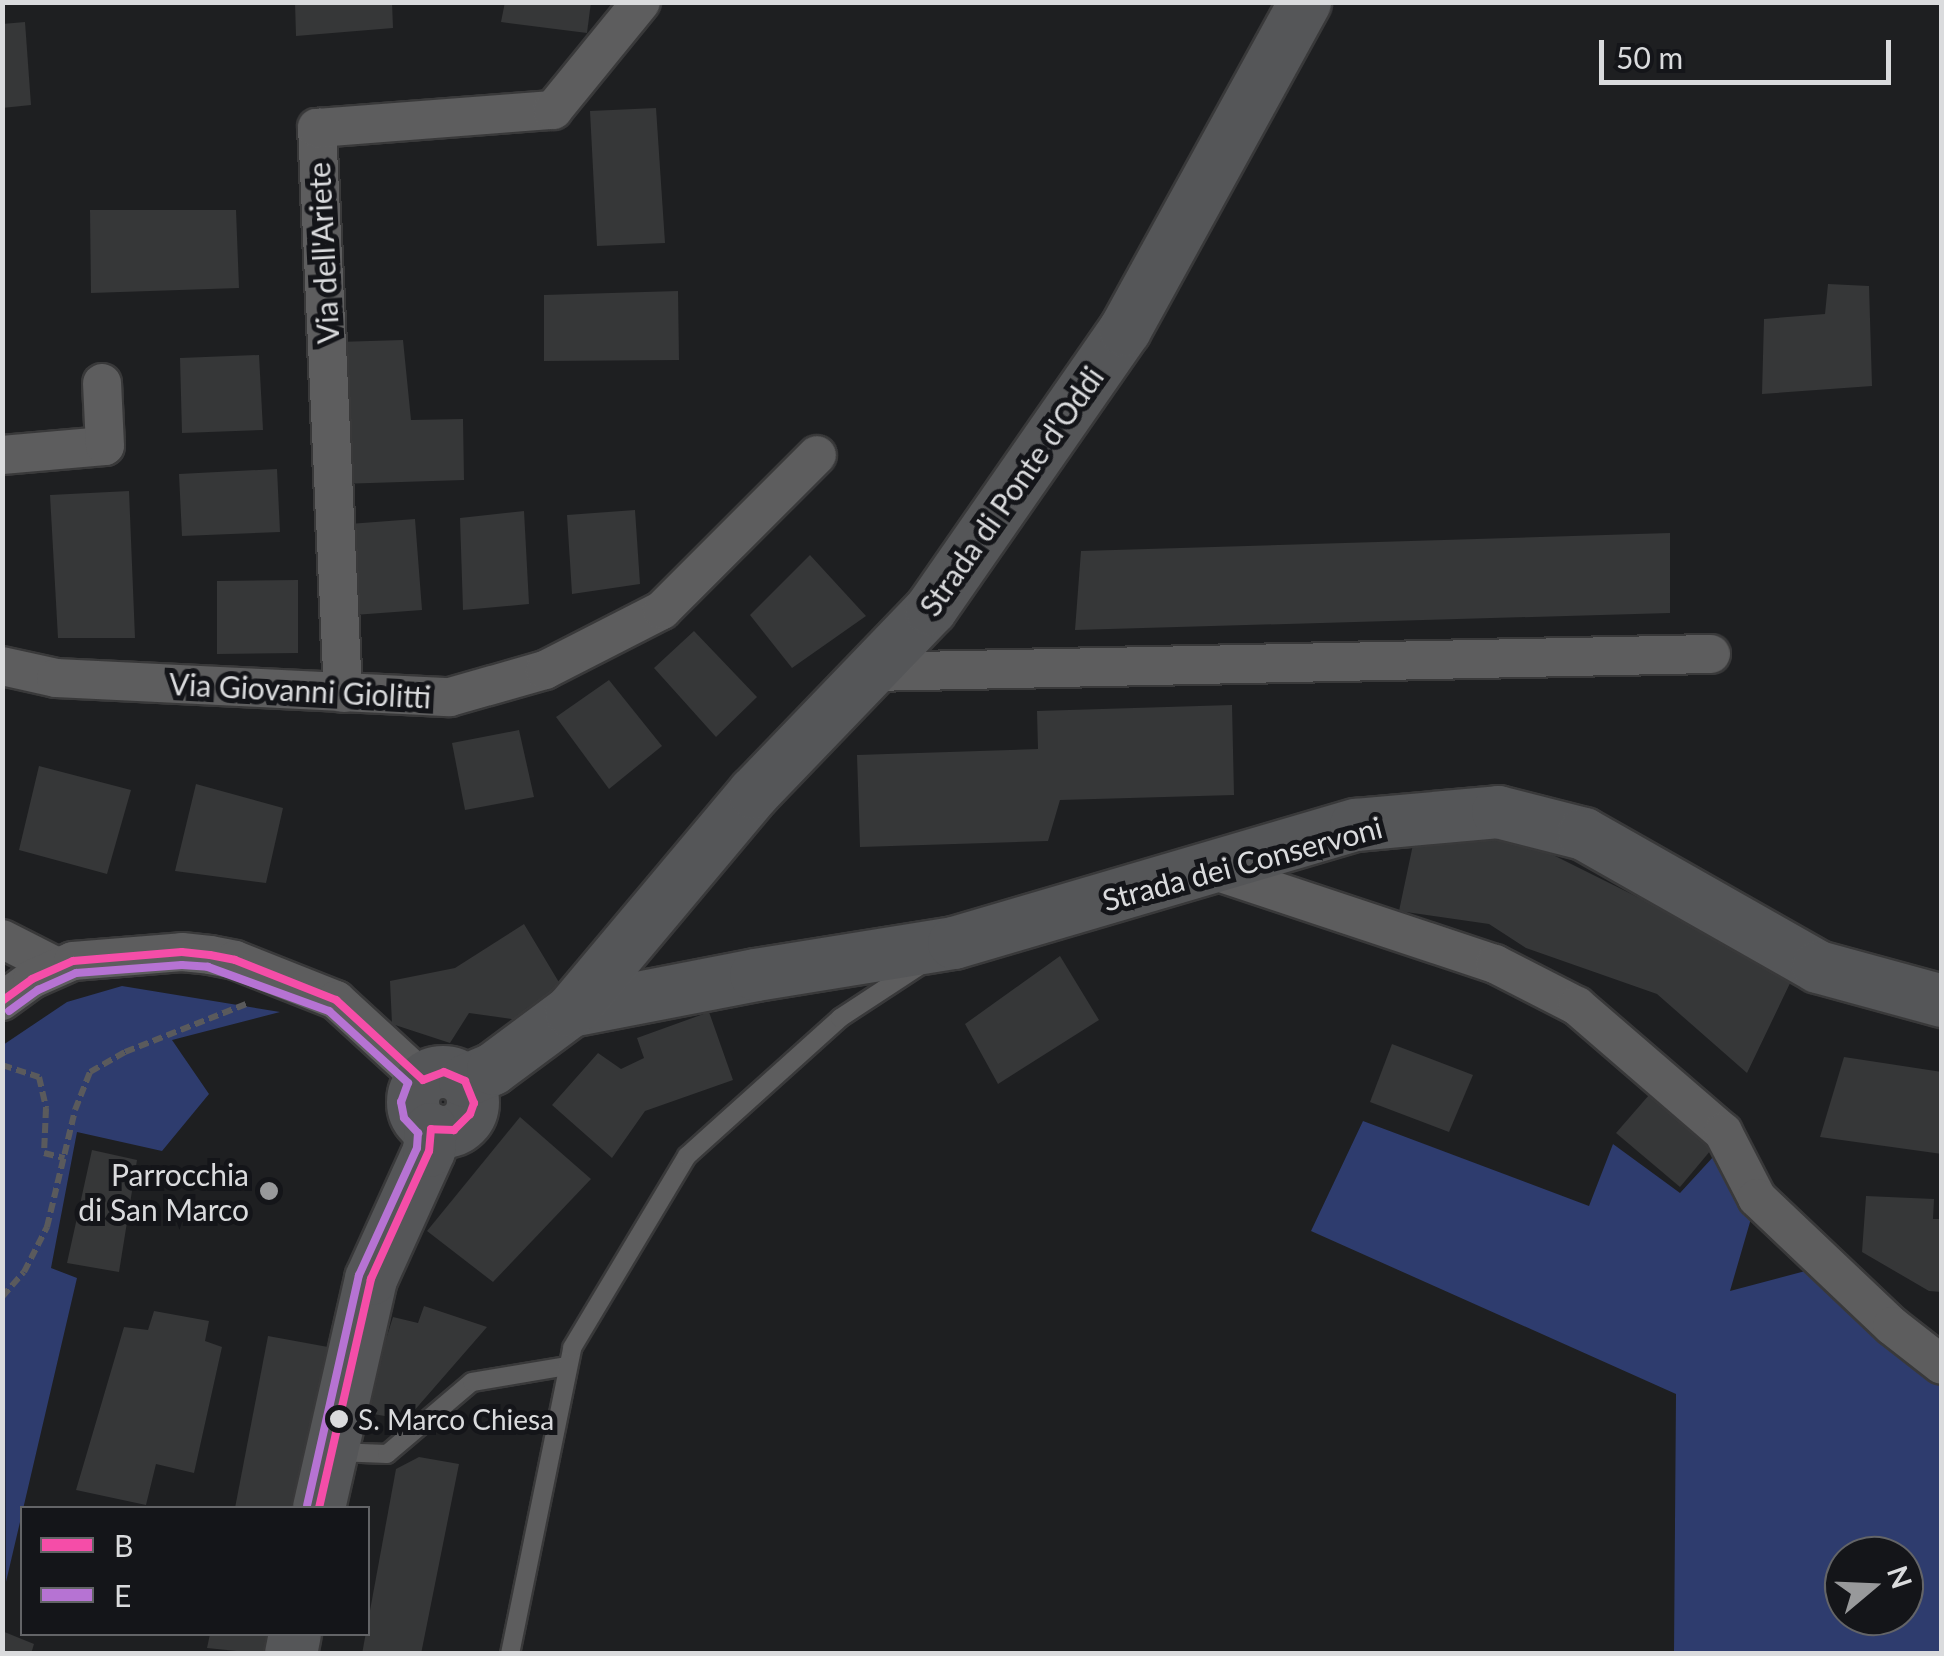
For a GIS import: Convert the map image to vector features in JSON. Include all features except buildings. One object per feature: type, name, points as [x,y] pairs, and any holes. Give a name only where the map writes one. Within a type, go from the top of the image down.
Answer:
[{"type":"street","name":"Via dell'Ariete","points":[[343,693],[317,128],[553,110],[641,2]]},
{"type":"street","name":"Strada di Ponte d'Oddi","points":[[440,1097],[493,1068],[571,1011],[754,793],[931,609],[1125,330],[1305,2]]},
{"type":"street","points":[[2,455],[105,446],[102,383]]},
{"type":"street","name":"Via Giovanni Giolitti","points":[[2,666],[56,678],[450,697],[545,670],[662,610],[817,455]]},
{"type":"street","points":[[870,672],[1711,654]]},
{"type":"street","name":"Strada dei Conservoni","points":[[571,1011],[756,974],[954,943],[1356,826],[1498,812],[1584,834],[1818,967],[1942,1001]]},
{"type":"street","points":[[1206,868],[1494,964],[1577,1006],[1723,1132],[1757,1198],[1892,1326],[1942,1365]]},
{"type":"street","points":[[2,939],[56,966]]},
{"type":"street","points":[[2,1002],[56,966],[182,952],[236,960],[336,1000],[440,1097],[429,1150],[371,1278],[319,1506]]},
{"type":"lane","points":[[510,1654],[572,1348],[687,1156],[840,1018],[954,943]]},
{"type":"lane","points":[[331,1452],[387,1454],[472,1382],[568,1366]]},
{"type":"path","points":[[2,1297],[24,1272],[46,1227],[90,1072],[125,1052],[244,1004],[285,980]]},
{"type":"path","points":[[2,1064],[39,1077],[46,1108],[44,1153],[64,1158]]},
{"type":"shaded area","points":[[122,986],[280,1012],[172,1040],[209,1094],[162,1151],[77,1132],[51,1268],[77,1278],[24,1506],[20,1506],[6,1582],[3,1045],[67,1002]]},
{"type":"shaded area","points":[[1363,1121],[1589,1206],[1613,1144],[1680,1193],[1714,1156],[1757,1198],[1730,1291],[1828,1265],[1941,1365],[1941,1653],[1674,1653],[1676,1394],[1311,1231]]},
{"type":"transit line","name":"B","points":[[2,1001],[32,979],[73,961],[182,952],[210,955],[235,960],[336,1000],[423,1080],[444,1072],[465,1081],[474,1103],[470,1114],[454,1130],[431,1129],[429,1151],[371,1279],[319,1506]]},
{"type":"transit line","name":"E","points":[[9,1011],[38,990],[76,973],[182,965],[208,967],[329,1011],[408,1083],[401,1102],[404,1118],[418,1133],[417,1148],[359,1275],[307,1505]]},
{"type":"place","name":"Parrocchia di San Marco","points":[[269,1191]]},
{"type":"place","name":"S. Marco Chiesa","points":[[339,1419]]}]
